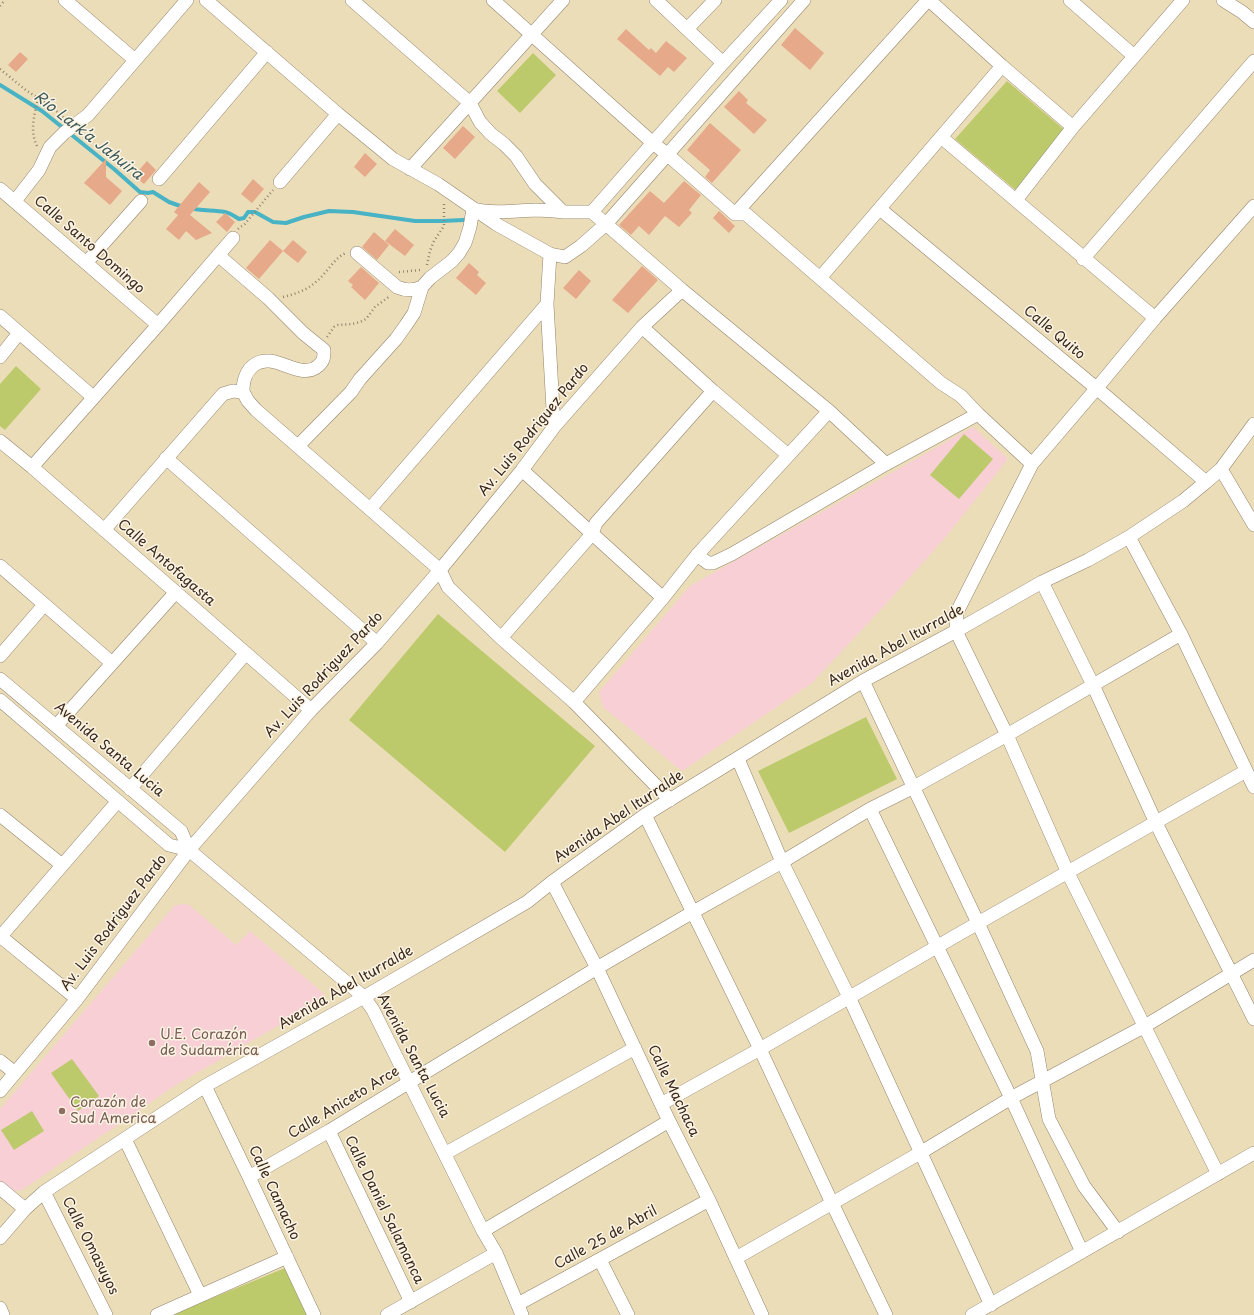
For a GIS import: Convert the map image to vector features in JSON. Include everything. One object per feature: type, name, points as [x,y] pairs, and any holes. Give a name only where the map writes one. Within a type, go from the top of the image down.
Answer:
[{"type":"street","points":[[65,0],[135,60]]},
{"type":"street","points":[[15,201],[39,170],[50,147],[64,133],[88,115],[187,0]]},
{"type":"street","points":[[206,0],[338,114],[393,159],[438,184],[496,224],[550,254],[564,257],[581,246],[606,224],[804,0]]},
{"type":"street","points":[[352,0],[470,103],[480,122],[490,134],[504,144],[516,156],[534,184],[563,212]]},
{"type":"street","points":[[492,0],[652,143],[668,155],[735,214],[746,214],[941,383],[961,396],[978,414],[1032,464]]},
{"type":"street","points":[[410,169],[563,0]]},
{"type":"street","points":[[656,0],[688,28],[723,63]]},
{"type":"street","points":[[688,28],[715,0]]},
{"type":"street","points":[[592,212],[723,63],[781,0]]},
{"type":"street","points":[[735,214],[929,0],[1002,66],[1073,127]]},
{"type":"street","points":[[1070,0],[1134,56]]},
{"type":"street","points":[[1016,200],[1073,127],[1183,0]]},
{"type":"street","points":[[1223,0],[1242,12],[1254,22]]},
{"type":"street","points":[[159,179],[267,52]]},
{"type":"street","points":[[1083,259],[1254,61]]},
{"type":"street","points":[[820,278],[1002,66]]},
{"type":"street","points":[[280,182],[338,114]]},
{"type":"street","points":[[941,137],[1083,259],[1155,318]]},
{"type":"street","name":"Calle Santo Domingo","points":[[0,188],[158,325]]},
{"type":"street","points":[[86,263],[141,201]]},
{"type":"street","points":[[1218,1174],[1068,873],[1007,735],[956,631],[957,612],[1032,464],[1155,318],[1254,206]]},
{"type":"street","points":[[473,209],[485,212],[505,213],[535,210],[592,212],[682,290],[829,411],[886,464]]},
{"type":"street","points":[[357,253],[397,287],[414,290],[422,287],[459,253],[467,238],[473,209]]},
{"type":"street","name":"Calle Quito","points":[[880,209],[1206,482]]},
{"type":"street","points":[[32,467],[233,238]]},
{"type":"street","points":[[550,254],[547,304],[554,427]]},
{"type":"street","points":[[218,256],[268,298],[303,333],[324,350],[324,358],[322,362],[316,368],[308,370],[292,368],[278,362],[265,360],[258,362],[248,370],[243,385],[243,392],[248,401],[256,410],[440,570],[448,587],[501,638],[574,702],[670,800]]},
{"type":"street","points":[[298,446],[351,392],[360,379],[396,338],[414,313],[422,287]]},
{"type":"street","name":"Av. Luis Rodriguez Pardo","points":[[0,1091],[78,999],[190,850],[311,710],[377,642],[440,570],[522,470],[554,427],[642,327],[682,290]]},
{"type":"street","points":[[370,509],[547,304]]},
{"type":"street","points":[[0,316],[93,397]]},
{"type":"street","points":[[642,327],[713,391],[788,455]]},
{"type":"street","points":[[0,357],[20,333]]},
{"type":"street","points":[[501,638],[592,534],[596,523],[713,391]]},
{"type":"street","points":[[104,530],[224,394],[243,392]]},
{"type":"street","points":[[574,702],[663,598],[697,555],[829,411]]},
{"type":"street","points":[[697,555],[708,563],[713,563],[732,554],[886,464],[978,414]]},
{"type":"street","name":"Avenida Abel Iturralde","points":[[0,1238],[25,1209],[44,1192],[204,1086],[364,997],[527,902],[552,882],[645,815],[863,681],[956,631],[1042,582],[1088,560],[1129,536],[1183,501],[1220,469],[1254,424]]},
{"type":"street","name":"Calle Antofagasta","points":[[0,441],[32,467],[311,710]]},
{"type":"street","points":[[166,458],[377,642]]},
{"type":"street","points":[[1220,469],[1254,525]]},
{"type":"street","points":[[522,470],[663,598]]},
{"type":"street","points":[[1129,536],[1181,634],[1254,787]]},
{"type":"street","points":[[0,566],[112,663]]},
{"type":"street","points":[[1042,582],[1093,685],[1156,823],[1254,1019]]},
{"type":"street","points":[[56,726],[176,592]]},
{"type":"street","points":[[0,656],[44,605]]},
{"type":"street","name":"Calle Aniceto Arce","points":[[249,1177],[410,1083],[597,968],[693,912],[870,810],[1007,735],[1181,634]]},
{"type":"street","points":[[130,789],[246,653]]},
{"type":"street","name":"Avenida Santa Lucia","points":[[0,680],[181,832],[190,850],[364,997],[373,1010],[446,1153],[483,1231],[496,1253],[520,1310]]},
{"type":"street","points":[[863,681],[1037,1051],[1049,1119],[1084,1186],[1118,1232]]},
{"type":"street","name":"Avenida Santa Lucia","points":[[0,700],[169,845],[190,850]]},
{"type":"street","points":[[738,759],[782,862],[849,997],[991,1305]]},
{"type":"street","points":[[661,1104],[1246,771]]},
{"type":"street","points":[[78,999],[0,936],[118,801]]},
{"type":"street","points":[[870,810],[1011,1098],[1082,1252]]},
{"type":"street","points":[[0,815],[62,865]]},
{"type":"street","points":[[645,815],[760,1049],[886,1315]]},
{"type":"street","name":"Calle Machaca","points":[[552,882],[597,968],[669,1121],[709,1200],[762,1315]]},
{"type":"street","points":[[736,1258],[920,1153],[1011,1098],[1145,1026],[1254,960]]},
{"type":"street","points":[[446,1153],[635,1048]]},
{"type":"street","points":[[0,1061],[15,1073]]},
{"type":"street","name":"Calle Camacho","points":[[204,1086],[314,1315]]},
{"type":"street","points":[[483,1231],[669,1121]]},
{"type":"street","name":"Calle Daniel Salamanca","points":[[329,1131],[411,1302]]},
{"type":"street","points":[[125,1139],[200,1295]]},
{"type":"street","points":[[972,1315],[1254,1153]]},
{"type":"street","points":[[0,1188],[25,1209]]},
{"type":"street","name":"Calle Omasuyos","points":[[44,1192],[106,1315]]},
{"type":"street","name":"Calle 25 de Abril","points":[[520,1310],[600,1260],[709,1200]]},
{"type":"street","points":[[387,1315],[496,1253]]},
{"type":"street","points":[[157,1315],[287,1257]]},
{"type":"street","points":[[600,1260],[628,1315]]},
{"type":"street","points":[[0,1308],[3,1315]]},
{"type":"path","points":[[0,6],[5,0]]},
{"type":"path","points":[[0,69],[38,99],[49,104],[74,125]]},
{"type":"path","points":[[38,99],[32,125],[32,134],[35,142],[45,157]]},
{"type":"path","points":[[233,238],[240,227],[244,225],[258,206],[280,182]]},
{"type":"path","points":[[426,267],[434,241],[444,226],[444,213]]},
{"type":"path","points":[[268,298],[286,297],[308,288],[321,278],[338,258],[344,254],[357,253]]},
{"type":"path","points":[[396,272],[422,270]]},
{"type":"path","points":[[316,344],[329,336],[334,327],[356,323],[366,319],[381,302],[402,289]]},
{"type":"shaded area","points":[[973,427],[1008,459],[943,540],[886,604],[812,683],[682,771],[603,707],[599,692],[690,586]]},
{"type":"shaded area","name":"U.E. Corazón de Sudamérica","points":[[188,904],[236,945],[250,931],[323,993],[324,997],[321,1001],[176,1085],[22,1190],[11,1190],[0,1180],[0,1109],[175,905]]},
{"type":"green space","points":[[533,53],[556,75],[520,113],[497,91]]},
{"type":"green space","points":[[1007,81],[1068,133],[1018,192],[955,139]]},
{"type":"green space","points":[[16,366],[41,389],[5,430],[0,426],[0,384]]},
{"type":"green space","points":[[964,434],[993,459],[959,499],[930,475]]},
{"type":"green space","points":[[438,614],[595,746],[505,852],[349,720]]},
{"type":"green space","points":[[866,717],[897,779],[789,833],[758,771]]},
{"type":"green space","points":[[72,1059],[99,1096],[78,1111],[51,1073]]},
{"type":"green space","points":[[32,1111],[44,1131],[14,1150],[1,1130]]},
{"type":"green space","points":[[285,1268],[307,1315],[171,1315]]},
{"type":"building","points":[[795,28],[824,53],[810,70],[781,45]]},
{"type":"building","points":[[626,29],[649,50],[651,48],[656,53],[666,41],[687,58],[674,72],[668,67],[660,76],[617,39]]},
{"type":"building","points":[[20,52],[28,59],[16,72],[8,65]]},
{"type":"building","points":[[739,91],[748,100],[746,103],[767,120],[754,134],[724,107]]},
{"type":"building","points":[[710,123],[741,150],[712,183],[705,177],[710,170],[687,150]]},
{"type":"building","points":[[463,126],[475,137],[455,159],[443,148]]},
{"type":"building","points":[[365,153],[377,164],[365,177],[354,167]]},
{"type":"building","points":[[106,159],[106,177],[122,191],[110,205],[84,183]]},
{"type":"building","points":[[147,161],[156,170],[144,184],[134,176]]},
{"type":"building","points":[[253,179],[264,189],[252,203],[241,194]]},
{"type":"building","points":[[684,181],[701,195],[689,210],[692,213],[679,227],[665,216],[649,235],[639,226],[631,235],[619,225],[650,191],[664,203]]},
{"type":"building","points":[[199,182],[210,192],[190,215],[212,233],[196,240],[186,231],[179,240],[166,229],[178,215],[174,212]]},
{"type":"building","points":[[719,211],[735,226],[729,233],[713,218]]},
{"type":"building","points":[[225,213],[235,222],[227,232],[216,222]]},
{"type":"building","points":[[395,229],[414,245],[405,256],[385,241]]},
{"type":"building","points":[[374,232],[389,245],[377,260],[362,247]]},
{"type":"building","points":[[270,240],[283,251],[259,279],[246,268]]},
{"type":"building","points":[[293,240],[307,252],[298,263],[283,251]]},
{"type":"building","points":[[469,263],[479,272],[477,275],[486,283],[476,295],[456,278]]},
{"type":"building","points":[[642,266],[658,280],[628,313],[612,300]]},
{"type":"building","points":[[361,267],[379,283],[365,300],[351,287],[353,285],[348,281]]},
{"type":"building","points":[[579,270],[591,281],[576,299],[563,288]]},
{"type":"waterway","name":"Río Lark’a Jahuira","points":[[0,85],[42,111],[140,192],[153,192],[169,202],[183,207]]},
{"type":"waterway","name":"Río Lark’a Jahuira","points":[[189,208],[225,212],[239,219],[244,218],[248,212],[255,212],[273,222],[286,223],[329,211],[353,212],[415,221],[464,220]]},
{"type":"place","name":"U.E. Corazón de Sudamérica","points":[[152,1043]]},
{"type":"place","name":"Corazón de Sud America","points":[[62,1111]]}]
